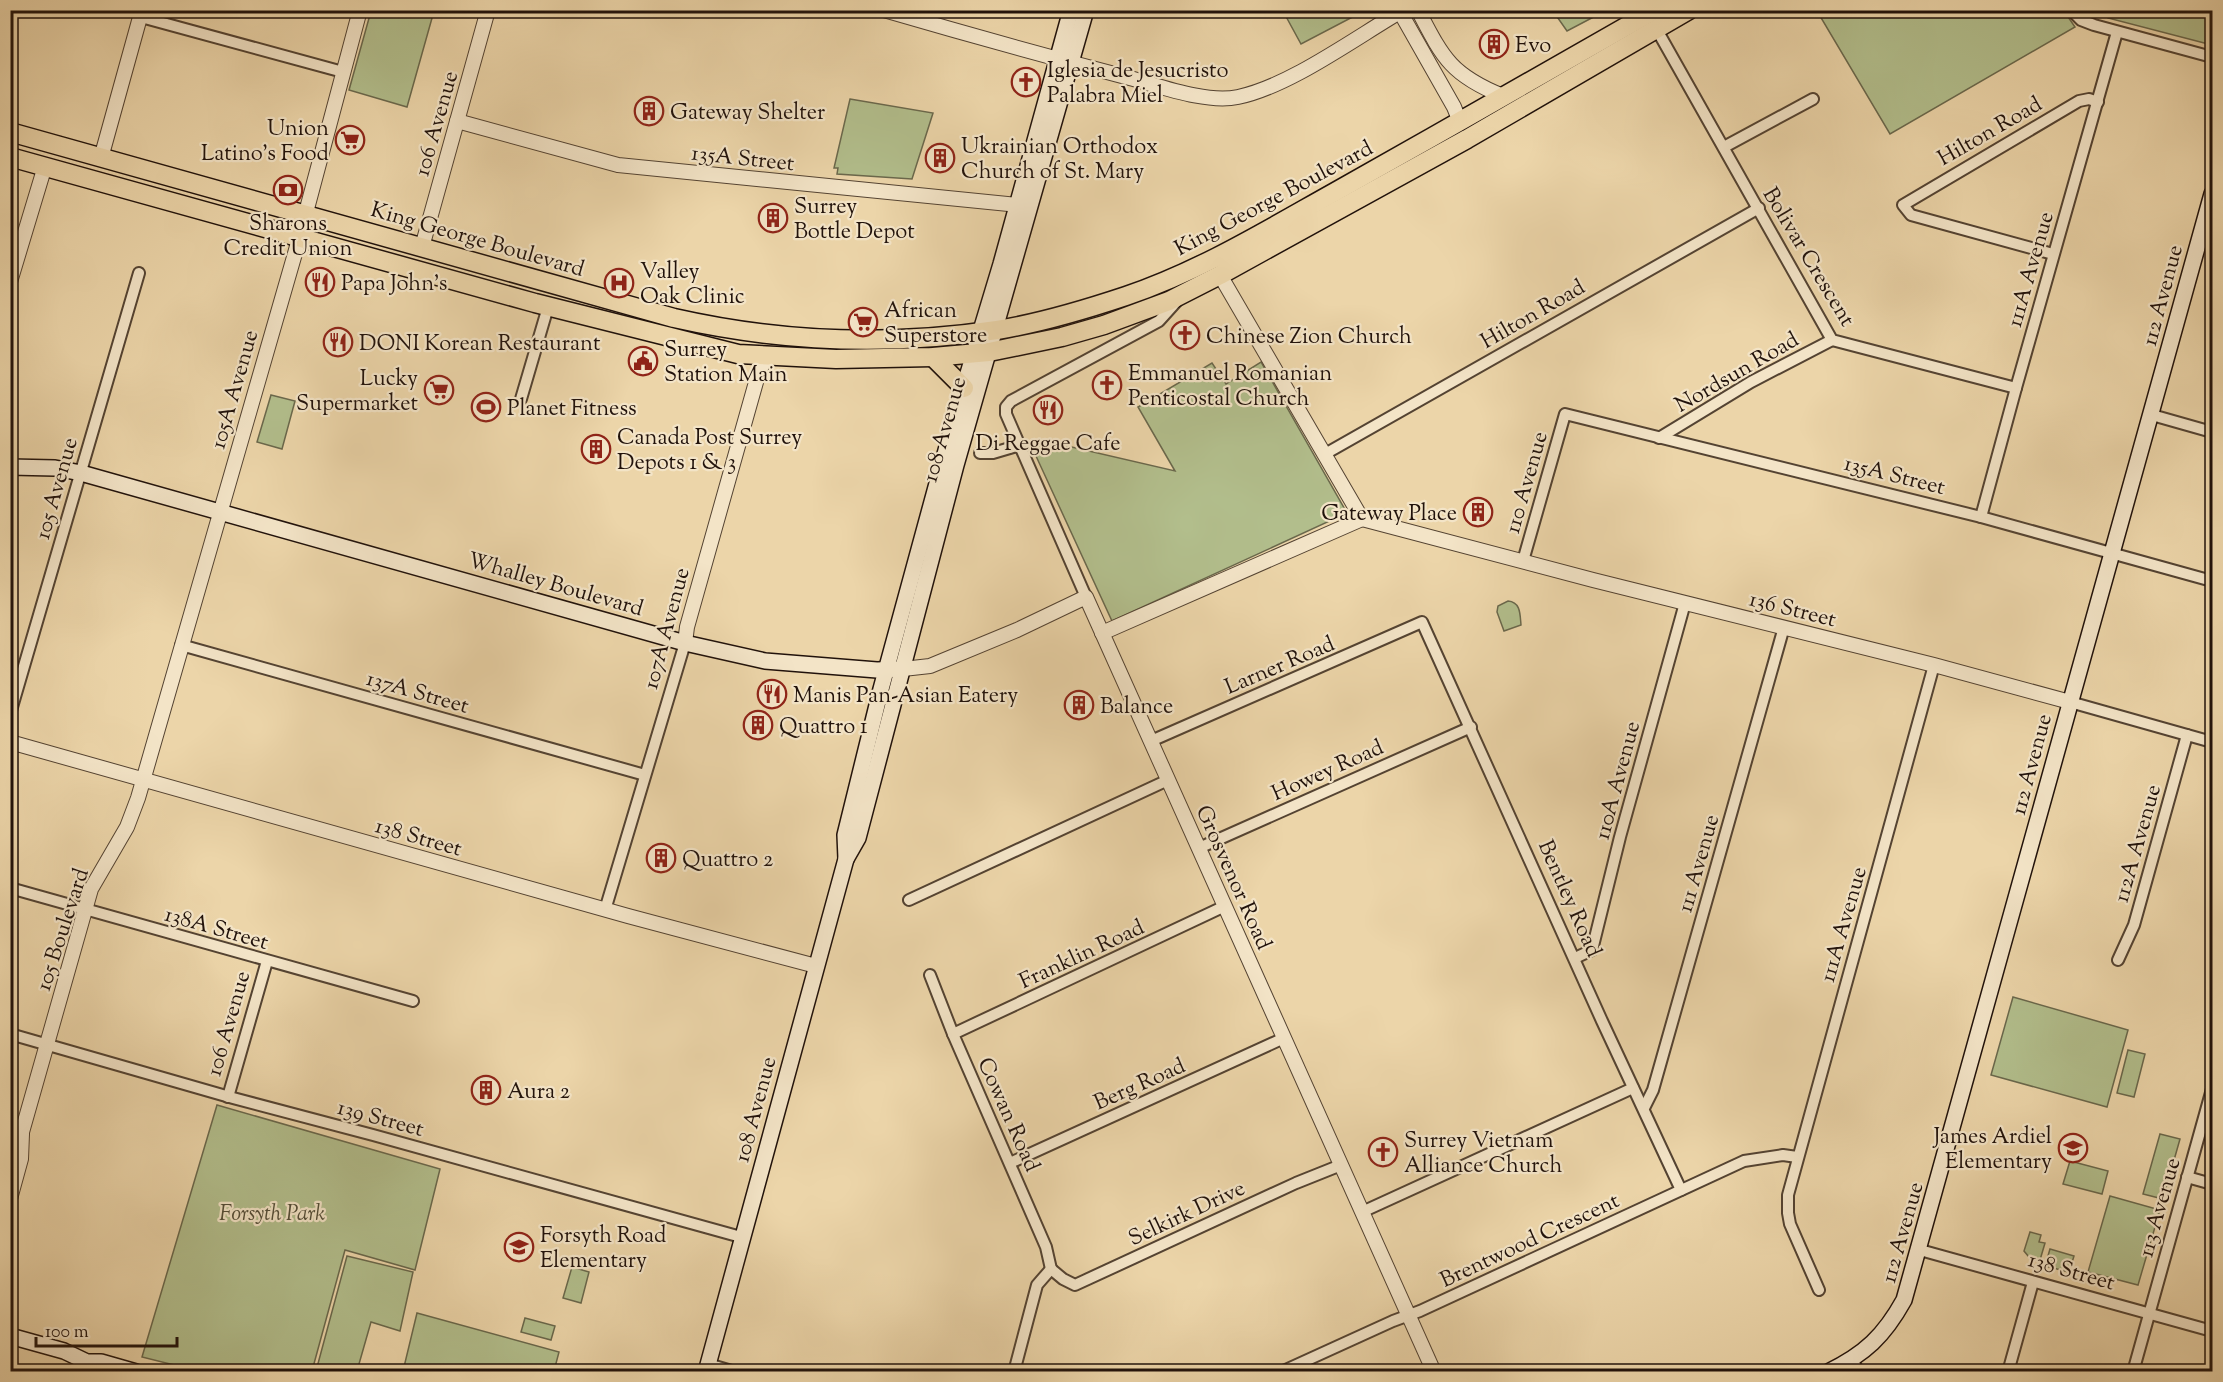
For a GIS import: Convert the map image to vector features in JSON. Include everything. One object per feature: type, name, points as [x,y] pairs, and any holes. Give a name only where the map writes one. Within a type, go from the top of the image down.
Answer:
[{"type":"main road","name":"108 Avenue","points":[[1064,61],[1071,10]]},
{"type":"main road","name":"108 Avenue","points":[[707,1368],[846,859],[858,838],[956,465],[982,353],[1023,205],[1064,61],[1086,10]]},
{"type":"main road","name":"King George Boulevard","points":[[10,132],[674,318],[721,329],[835,339],[895,339],[988,331],[1055,317],[1129,295],[1216,259],[1655,10]]},
{"type":"main road","name":"King George Boulevard","points":[[10,157],[548,307],[738,354],[836,360],[982,353],[1062,337],[1104,325],[1184,294],[1467,139],[1689,10]]},
{"type":"main road","name":"112 Avenue","points":[[1828,1371],[1855,1366],[1892,1323],[1904,1300],[1920,1250],[2212,194]]},
{"type":"main road","points":[[542,281],[548,307],[575,290]]},
{"type":"main road","name":"108 Avenue","points":[[846,859],[845,835],[887,670],[964,388],[982,353]]},
{"type":"main road","points":[[933,357],[964,388]]},
{"type":"main road","name":"Whalley Boulevard","points":[[10,468],[55,468],[81,473],[685,643],[765,661],[887,670],[903,669]]},
{"type":"main road","points":[[10,1336],[64,1351],[90,1352],[107,1366],[136,1371]]},
{"type":"street","name":"105A Avenue","points":[[144,779],[299,237],[360,10]]},
{"type":"street","name":"106 Avenue","points":[[422,247],[488,10]]},
{"type":"street","points":[[884,10],[1064,61],[1204,97],[1235,98],[1261,91],[1301,71],[1401,11],[1460,122]]},
{"type":"street","points":[[1418,10],[1441,55],[1477,86],[1503,96]]},
{"type":"street","points":[[2071,10],[2081,20],[2212,57]]},
{"type":"street","points":[[101,158],[141,14],[343,72]]},
{"type":"street","name":"Bolivar Crescent","points":[[1657,30],[1832,340],[2016,388]]},
{"type":"street","name":"111A Avenue","points":[[1981,517],[2117,32]]},
{"type":"street","points":[[1724,147],[1812,99]]},
{"type":"street","name":"Hilton Road","points":[[2053,254],[1911,215],[1903,205],[2079,102],[2090,99],[2098,102]]},
{"type":"street","name":"135A Street","points":[[457,121],[618,165],[1023,205]]},
{"type":"street","points":[[10,282],[45,166]]},
{"type":"street","name":"Hilton Road","points":[[1325,454],[1759,208]]},
{"type":"street","name":"105 Avenue","points":[[10,714],[139,273]]},
{"type":"street","points":[[1102,633],[1362,519],[1220,275]]},
{"type":"street","name":"King George Boulevard","points":[[1011,401],[1159,321],[1184,294]]},
{"type":"street","points":[[521,399],[548,307]]},
{"type":"street","name":"Nordsun Road","points":[[1659,438],[1751,382],[1832,340]]},
{"type":"street","name":"107A Avenue","points":[[605,910],[685,643],[687,627],[758,375],[766,357]]},
{"type":"street","name":"Grosvenor Road","points":[[1011,401],[1006,407],[1005,414],[1434,1371]]},
{"type":"street","name":"135A Street","points":[[1565,414],[1981,517],[2212,581]]},
{"type":"street","name":"110 Avenue","points":[[1523,561],[1565,414]]},
{"type":"street","points":[[2152,415],[2212,432]]},
{"type":"street","points":[[980,453],[993,453],[1020,446]]},
{"type":"street","name":"136 Street","points":[[1362,519],[1934,665],[2212,742]]},
{"type":"street","name":"Whalley Boulevard","points":[[903,669],[930,666],[1019,629],[1086,597]]},
{"type":"street","name":"110A Avenue","points":[[1575,958],[1592,950],[1620,837],[1685,603]]},
{"type":"street","name":"Bentley Road","points":[[1422,622],[1681,1190]]},
{"type":"street","name":"Larner Road","points":[[1151,741],[1422,622]]},
{"type":"street","name":"111 Avenue","points":[[1644,1108],[1656,1079],[1784,627]]},
{"type":"street","name":"137A Street","points":[[182,645],[645,775]]},
{"type":"street","name":"111A Avenue","points":[[1819,1290],[1790,1224],[1788,1195],[1934,665]]},
{"type":"street","name":"Howey Road","points":[[1199,848],[1471,727]]},
{"type":"street","name":"112A Avenue","points":[[2118,960],[2134,925],[2187,735]]},
{"type":"street","name":"138 Street","points":[[10,742],[605,910],[816,966]]},
{"type":"street","name":"105 Boulevard","points":[[10,1199],[21,1159],[22,1132],[85,909],[99,873],[127,827],[144,779]]},
{"type":"street","points":[[909,900],[1168,780]]},
{"type":"street","name":"138A Street","points":[[10,888],[413,1001]]},
{"type":"street","name":"Franklin Road","points":[[953,1034],[1225,906]]},
{"type":"street","name":"106 Avenue","points":[[228,1097],[267,961]]},
{"type":"street","name":"Cowan Road","points":[[930,975],[953,1034],[1046,1247],[1051,1269]]},
{"type":"street","name":"139 Street","points":[[10,1034],[228,1097],[741,1238]]},
{"type":"street","name":"Berg Road","points":[[1010,1162],[1284,1038]]},
{"type":"street","points":[[1362,1212],[1633,1088]]},
{"type":"street","name":"113 Avenue","points":[[2133,1371],[2212,1089]]},
{"type":"street","name":"105 Boulevard","points":[[10,1151],[22,1132]]},
{"type":"street","name":"Brentwood Crescent","points":[[1281,1371],[1744,1161],[1783,1155],[1797,1157]]},
{"type":"street","name":"Selkirk Drive","points":[[1051,1269],[1063,1279],[1075,1284],[1296,1183],[1341,1165]]},
{"type":"street","points":[[2187,1177],[2212,1184]]},
{"type":"street","name":"138 Street","points":[[1920,1250],[2212,1331]]},
{"type":"street","points":[[1014,1371],[1037,1285],[1051,1269]]},
{"type":"street","points":[[2008,1371],[2033,1282]]},
{"type":"street","points":[[707,1368],[735,1371]]},
{"type":"green space","points":[[371,11],[434,11],[407,107],[349,90]]},
{"type":"green space","points":[[1283,11],[1364,11],[1301,44]]},
{"type":"green space","points":[[1553,11],[1605,11],[1567,31]]},
{"type":"green space","points":[[1817,11],[2064,11],[2075,27],[1890,134]]},
{"type":"green space","points":[[2109,11],[2212,11],[2212,45],[2108,18]]},
{"type":"green space","points":[[850,99],[933,113],[912,179],[837,174],[838,168],[834,168]]},
{"type":"green space","points":[[1261,362],[1347,513],[1112,621],[1030,443],[1050,442],[1175,471],[1138,407],[1212,363],[1226,384]]},
{"type":"green space","points":[[271,395],[295,401],[282,449],[257,442]]},
{"type":"green space","points":[[1508,601],[1518,606],[1521,625],[1504,631],[1497,612],[1498,606]]},
{"type":"green space","points":[[2013,997],[2128,1030],[2107,1107],[1991,1075]]},
{"type":"green space","points":[[2128,1050],[2145,1054],[2134,1097],[2117,1093]]},
{"type":"green space","name":"Forsyth Park","points":[[217,1105],[440,1169],[415,1270],[345,1250],[312,1371],[198,1371],[142,1357]]},
{"type":"green space","points":[[2160,1134],[2180,1139],[2163,1199],[2143,1194]]},
{"type":"green space","points":[[2070,1161],[2108,1171],[2102,1194],[2063,1184]]},
{"type":"green space","points":[[2110,1196],[2160,1210],[2138,1285],[2088,1272]]},
{"type":"green space","points":[[2030,1232],[2041,1235],[2039,1242],[2045,1243],[2040,1260],[2029,1257],[2024,1251]]},
{"type":"green space","points":[[2050,1249],[2074,1256],[2069,1272],[2045,1266]]},
{"type":"green space","points":[[347,1256],[413,1272],[400,1331],[371,1322],[357,1371],[316,1371]]},
{"type":"green space","points":[[572,1267],[589,1272],[581,1303],[563,1298]]},
{"type":"green space","points":[[417,1313],[559,1352],[554,1371],[403,1371]]},
{"type":"green space","points":[[525,1318],[555,1326],[551,1340],[521,1332]]},
{"type":"place","name":"Evo","points":[[1494,44]]},
{"type":"place","name":"Iglesia de Jesucristo Palabra Miel","points":[[1026,82]]},
{"type":"place","name":"Gateway Shelter","points":[[649,111]]},
{"type":"place","name":"Union Latino's Food","points":[[350,140]]},
{"type":"place","name":"Ukrainian Orthodox Church of St. Mary","points":[[940,158]]},
{"type":"place","name":"Sharons Credit Union","points":[[288,190]]},
{"type":"place","name":"Surrey Bottle Depot","points":[[773,218]]},
{"type":"place","name":"Papa John's","points":[[320,282]]},
{"type":"place","name":"Valley Oak Clinic","points":[[619,283]]},
{"type":"place","name":"African Superstore","points":[[863,322]]},
{"type":"place","name":"Chinese Zion Church","points":[[1185,335]]},
{"type":"place","name":"DONI Korean Restaurant","points":[[338,342]]},
{"type":"place","name":"Surrey Station Main","points":[[643,361]]},
{"type":"place","name":"Emmanuel Romanian Penticostal Church","points":[[1107,385]]},
{"type":"place","name":"Lucky Supermarket","points":[[439,390]]},
{"type":"place","name":"Planet Fitness","points":[[486,407]]},
{"type":"place","name":"Di Reggae Cafe","points":[[1048,410]]},
{"type":"place","name":"Canada Post Surrey Depots 1 & 3","points":[[596,449]]},
{"type":"place","name":"Gateway Place","points":[[1478,512]]},
{"type":"place","name":"Manis Pan-Asian Eatery","points":[[772,694]]},
{"type":"place","name":"Balance","points":[[1079,705]]},
{"type":"place","name":"Quattro 1","points":[[758,725]]},
{"type":"place","name":"Quattro 2","points":[[661,858]]},
{"type":"place","name":"Aura 2","points":[[486,1090]]},
{"type":"place","name":"James Ardiel Elementary","points":[[2073,1148]]},
{"type":"place","name":"Surrey Vietnam Alliance Church","points":[[1383,1152]]},
{"type":"place","name":"Forsyth Road Elementary","points":[[519,1247]]}]
